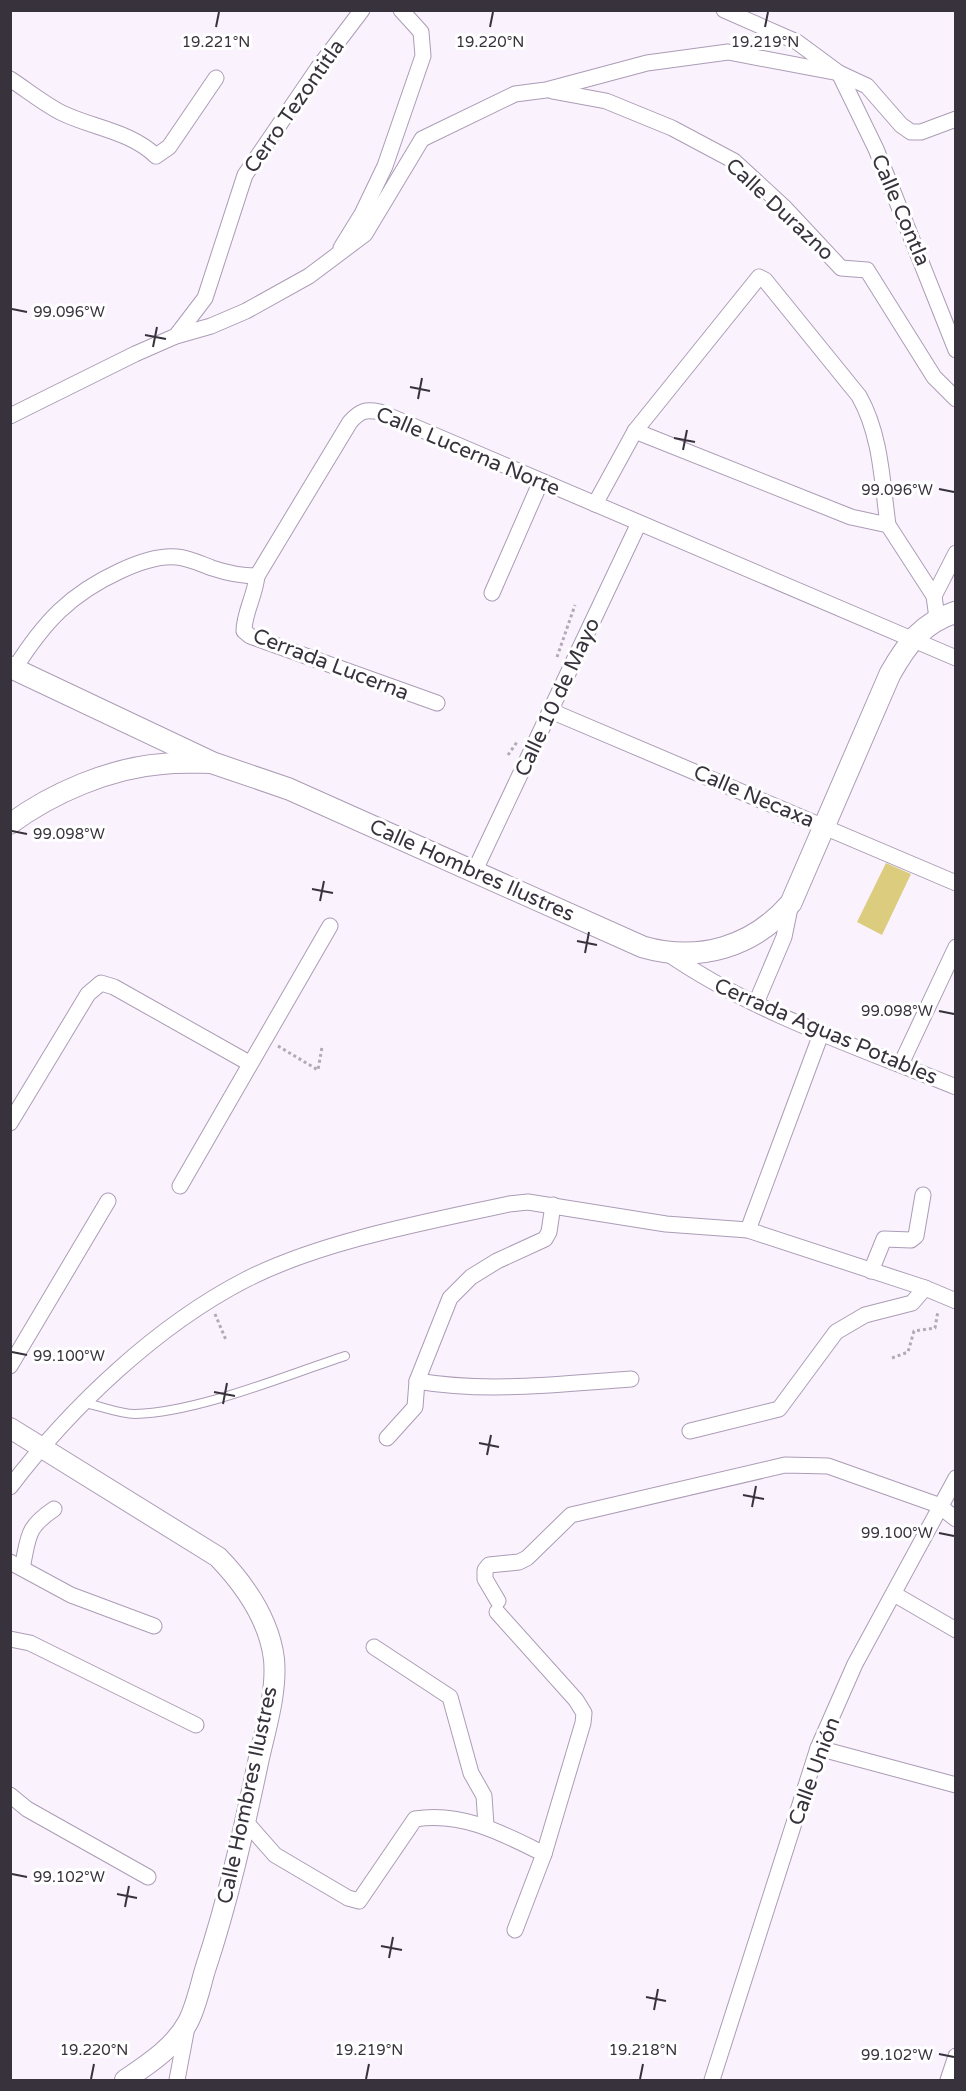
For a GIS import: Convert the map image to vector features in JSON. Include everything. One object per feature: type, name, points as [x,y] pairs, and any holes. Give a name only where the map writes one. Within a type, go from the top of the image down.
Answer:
[{"type":"main road","name":"Calle Hombres Ilustres","points":[[13,668],[213,763],[289,789],[475,870],[643,947],[667,953],[710,953],[735,945],[778,918],[791,903],[890,674],[911,638],[946,615]]},
{"type":"street","name":"Cerro Tezontitla","points":[[176,336],[205,298],[245,175],[318,68],[362,10]]},
{"type":"street","points":[[335,258],[362,214],[385,166],[423,56],[422,32],[401,10]]},
{"type":"street","points":[[728,11],[797,42],[839,72],[867,86],[901,125],[911,132],[921,132],[956,119]]},
{"type":"street","name":"Calle Durazno","points":[[10,416],[176,336],[211,326],[246,311],[309,276],[365,234],[422,139],[515,94],[546,90],[647,63],[728,52],[839,72]]},
{"type":"street","name":"Calle Contla","points":[[839,72],[876,149],[956,350]]},
{"type":"street","points":[[10,80],[60,112],[87,124],[123,134],[147,147],[156,156],[169,147],[216,78]]},
{"type":"street","name":"Calle Durazno","points":[[546,90],[606,101],[672,128],[734,161],[785,208],[841,267],[867,270],[934,377],[956,399]]},
{"type":"street","points":[[595,504],[635,431],[759,277],[765,280],[859,396],[876,432],[888,525],[946,615]]},
{"type":"street","name":"Calle Lucerna Norte","points":[[257,576],[278,537],[350,422],[358,412],[367,409],[380,412],[956,658]]},
{"type":"street","points":[[635,431],[851,517],[888,525]]},
{"type":"street","points":[[492,594],[541,482]]},
{"type":"street","name":"Calle 10 de Mayo","points":[[475,870],[639,523]]},
{"type":"street","points":[[934,596],[956,553]]},
{"type":"street","points":[[13,668],[50,619],[71,599],[93,584],[131,565],[157,558],[177,556],[236,575],[257,576]]},
{"type":"street","name":"Cerrada Lucerna","points":[[257,576],[255,596],[244,622],[244,631],[250,636],[437,703]]},
{"type":"street","name":"Calle Necaxa","points":[[551,711],[956,883]]},
{"type":"street","name":"Calle Hombres Ilustres","points":[[10,824],[46,801],[101,777],[160,764],[213,763]]},
{"type":"street","name":"Calle Hombres Ilustres","points":[[756,1003],[784,937],[791,903]]},
{"type":"street","points":[[180,1186],[330,926]]},
{"type":"street","points":[[901,1064],[956,947]]},
{"type":"street","name":"Cerrada Aguas Potables","points":[[667,953],[698,975],[821,1034],[956,1087]]},
{"type":"street","points":[[10,1123],[88,994],[101,984],[114,987],[249,1063]]},
{"type":"street","points":[[748,1230],[821,1034]]},
{"type":"street","points":[[871,1271],[884,1239],[910,1240],[916,1236],[922,1195]]},
{"type":"street","points":[[10,1365],[108,1201]]},
{"type":"street","points":[[10,1487],[41,1447],[84,1402],[148,1346],[209,1301],[249,1278],[332,1246],[509,1204],[528,1202],[666,1224],[748,1230],[949,1297]]},
{"type":"street","points":[[387,1438],[415,1407],[417,1381],[450,1298],[471,1277],[497,1261],[545,1239],[549,1232],[553,1205]]},
{"type":"street","points":[[690,1431],[779,1410],[836,1332],[865,1315],[912,1303],[926,1288]]},
{"type":"street","points":[[417,1381],[461,1386],[542,1385],[631,1379]]},
{"type":"street","name":"Calle Hombres Ilustres","points":[[10,1428],[218,1557],[240,1580],[255,1604],[266,1629],[274,1659],[272,1698],[246,1822],[214,1944],[188,2023],[170,2046],[125,2080]]},
{"type":"street","points":[[515,1929],[544,1854],[565,1789],[584,1713],[576,1700],[498,1606],[485,1580],[485,1570],[496,1562],[519,1562],[527,1558],[571,1515],[785,1465],[828,1466],[938,1505],[956,1519]]},
{"type":"street","name":"Calle Unión","points":[[712,2080],[818,1748],[855,1664],[894,1594],[938,1505],[956,1478]]},
{"type":"street","points":[[54,1509],[36,1521],[16,1565],[71,1595],[154,1626]]},
{"type":"street","points":[[894,1594],[956,1630]]},
{"type":"street","points":[[10,1639],[30,1643],[196,1725]]},
{"type":"street","points":[[374,1647],[450,1697],[471,1773],[484,1796],[486,1825]]},
{"type":"street","points":[[818,1748],[956,1785]]},
{"type":"street","points":[[10,1795],[27,1809],[148,1877]]},
{"type":"street","points":[[246,1822],[275,1855],[348,1898],[359,1901],[366,1895],[415,1819],[431,1816],[486,1825],[544,1854]]},
{"type":"street","points":[[177,2080],[188,2023]]},
{"type":"street","points":[[948,2080],[956,2056]]},
{"type":"lane","points":[[84,1402],[133,1414],[172,1409],[237,1392],[345,1356]]},
{"type":"path","points":[[264,1037],[318,1070],[322,1047]]},
{"type":"path","points":[[892,1358],[908,1352],[914,1331],[935,1328],[949,1297]]},
{"type":"path","points":[[209,1301],[226,1340]]},
{"type":"building","points":[[886,863],[911,874],[882,935],[857,922]]}]
